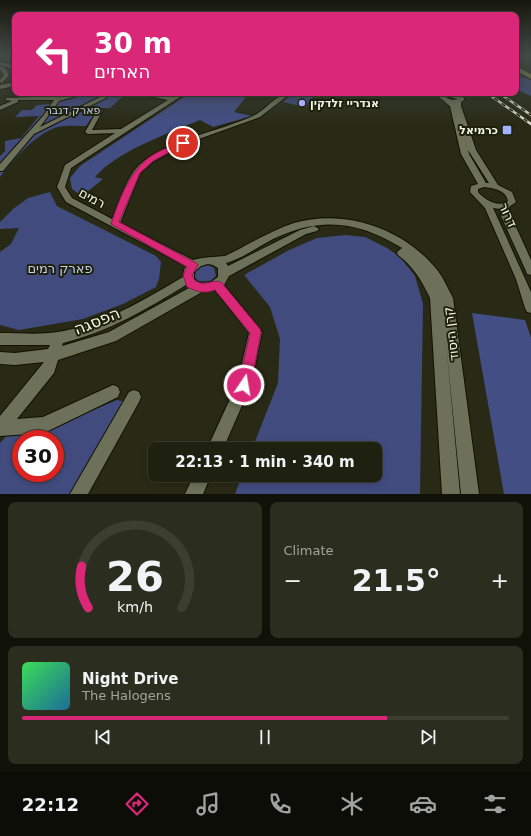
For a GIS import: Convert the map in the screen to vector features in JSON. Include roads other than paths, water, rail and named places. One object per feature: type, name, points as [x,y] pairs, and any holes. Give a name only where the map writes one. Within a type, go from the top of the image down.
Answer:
[{"type":"street","points":[[0,84],[12,84]]},
{"type":"street","points":[[0,92],[12,85]]},
{"type":"street","points":[[0,108],[21,99],[24,96]]},
{"type":"street","points":[[30,135],[104,96]]},
{"type":"street","points":[[155,96],[173,99]]},
{"type":"street","name":"רמים","points":[[178,96],[121,131],[68,167],[61,187],[69,200],[193,265]]},
{"type":"street","points":[[115,224],[121,205],[137,172],[151,159],[183,143],[258,116],[284,96]]},
{"type":"street","points":[[443,96],[443,98],[449,101],[453,106],[465,154],[483,185],[494,186],[503,190],[512,198],[512,202],[504,206],[496,206],[485,202]]},
{"type":"street","points":[[449,101],[455,96]]},
{"type":"street","name":"דרור","points":[[455,96],[472,150],[494,186]]},
{"type":"street","points":[[8,99],[60,97]]},
{"type":"street","points":[[0,169],[30,135],[60,97]]},
{"type":"street","points":[[100,110],[88,132],[121,131]]},
{"type":"street","name":"דרור","points":[[483,185],[474,188],[474,192],[476,196],[485,202],[505,242],[521,279],[531,308]]},
{"type":"street","name":"דרור","points":[[504,206],[506,216],[518,245],[531,271]]},
{"type":"street","name":"קרן היסוד","points":[[216,261],[227,259],[296,226],[329,221],[363,226],[379,231],[394,238],[416,254],[434,274],[447,298],[470,494]]},
{"type":"street","name":"קרן היסוד","points":[[225,273],[302,232],[332,227],[362,231],[375,236],[389,242],[409,257],[426,276],[436,298],[451,494]]},
{"type":"street","points":[[505,242],[518,245]]},
{"type":"street","points":[[202,260],[216,261],[223,266],[225,273],[223,279],[217,284],[208,288],[199,288],[191,284],[188,279],[189,270],[193,265],[202,260]]},
{"type":"street","name":"הפסגה","points":[[0,338],[58,338],[88,330],[138,309],[188,279]]},
{"type":"street","points":[[217,284],[256,332],[244,385],[218,442]]},
{"type":"street","name":"הפסגה","points":[[0,358],[15,359],[54,356],[112,337],[199,288]]},
{"type":"street","points":[[0,428],[49,368],[54,356],[58,338]]},
{"type":"street","points":[[0,428],[44,425],[113,392]]},
{"type":"street","points":[[79,494],[134,397]]},
{"type":"street","points":[[194,494],[200,482]]},
{"type":"railway","points":[[491,96],[531,124]]},
{"type":"railway","points":[[503,96],[531,115]]},
{"type":"place","name":"אנדריי זלדקין","points":[[302,103]]},
{"type":"place","name":"כרמיאל","points":[[507,130]]},
{"type":"park label","name":"פארק דנבר","points":[[73,110]]},
{"type":"park label","name":"פארק רמים","points":[[60,268]]}]
